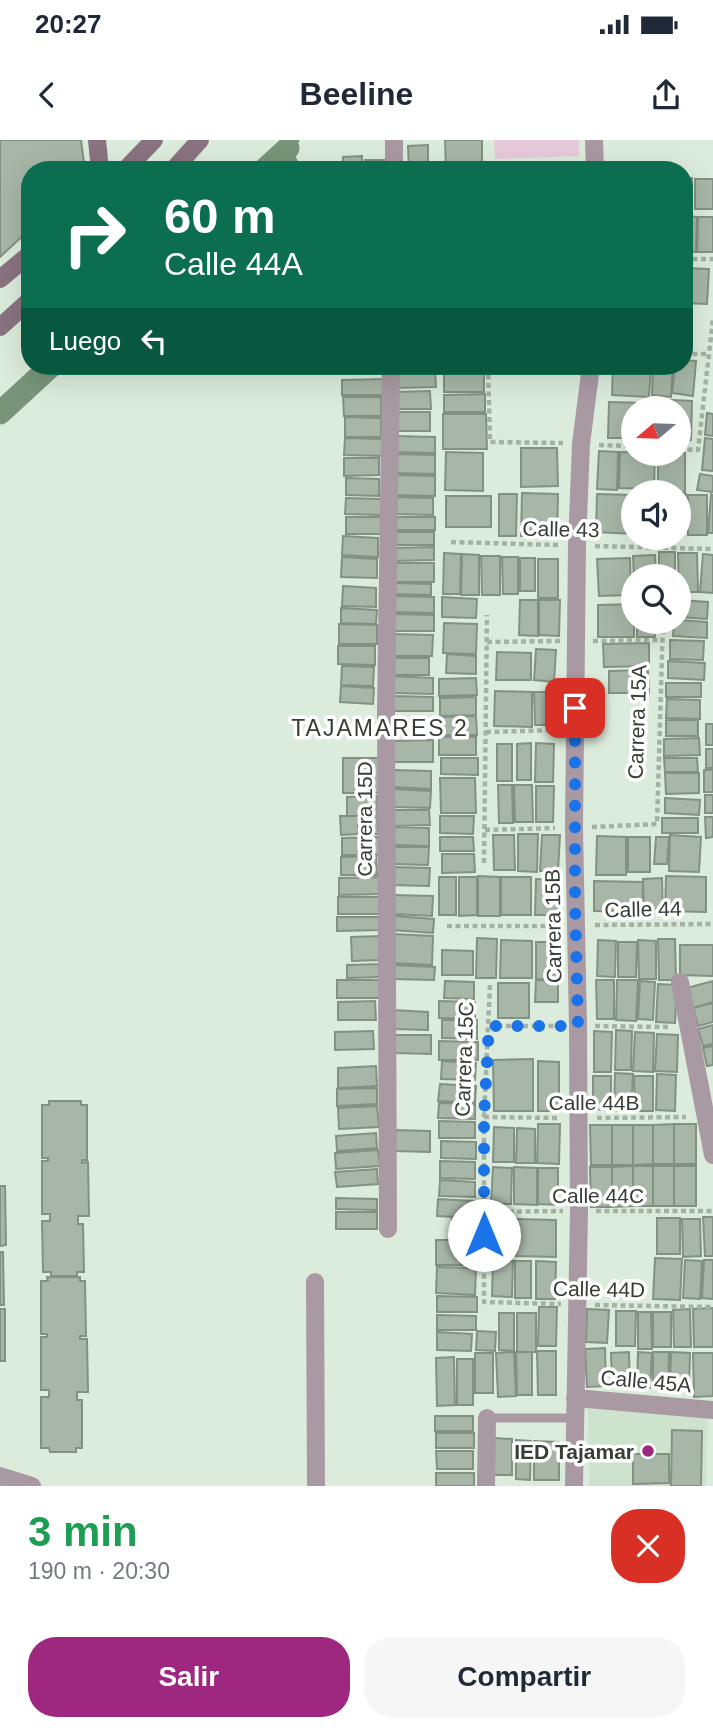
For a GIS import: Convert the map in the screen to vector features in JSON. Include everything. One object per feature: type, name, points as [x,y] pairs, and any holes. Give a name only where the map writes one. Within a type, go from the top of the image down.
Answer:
[{"type":"main road","points":[[97,140],[99,161]]},
{"type":"main road","points":[[133,161],[153,140]]},
{"type":"main road","points":[[181,161],[200,140]]},
{"type":"main road","points":[[0,279],[21,262]]},
{"type":"main road","points":[[0,327],[21,308]]},
{"type":"street","points":[[394,140],[394,161]]},
{"type":"street","points":[[594,140],[595,161]]},
{"type":"street","name":"Carrera 15D","points":[[388,1229],[386,708],[391,375]]},
{"type":"street","name":"Carrera 15B","points":[[574,1486],[579,1211],[574,730],[581,444],[590,375]]},
{"type":"street","points":[[680,982],[713,1155]]},
{"type":"street","points":[[315,1282],[316,1486]]},
{"type":"street","name":"Calle 45A","points":[[575,1398],[713,1410]]},
{"type":"street","points":[[486,1486],[487,1418]]},
{"type":"street","points":[[0,1476],[32,1486]]},
{"type":"lane","points":[[487,1418],[575,1418]]},
{"type":"path","points":[[693,259],[713,259]]},
{"type":"path","points":[[691,450],[698,450],[713,319]]},
{"type":"path","points":[[693,354],[709,354]]},
{"type":"path","points":[[488,375],[490,442]]},
{"type":"path","name":"Calle 43","points":[[451,542],[713,549]]},
{"type":"path","points":[[484,863],[487,615]]},
{"type":"path","name":"Carrera 15A","points":[[657,824],[662,634]]},
{"type":"path","points":[[487,642],[662,640]]},
{"type":"path","points":[[486,732],[574,730]]},
{"type":"path","name":"Calle 44","points":[[447,926],[713,924]]},
{"type":"path","name":"Carrera 15C","points":[[484,1302],[484,1117],[490,985]]},
{"type":"path","points":[[489,1026],[688,1027]]},
{"type":"path","name":"Calle 44B","points":[[484,1117],[578,1119],[704,1116]]},
{"type":"path","name":"Calle 44C","points":[[483,1212],[713,1210]]},
{"type":"path","name":"Calle 44D","points":[[484,1302],[713,1307]]},
{"type":"shaded area","points":[[494,140],[579,140],[579,156],[495,159]]},
{"type":"shaded area","name":"IED Tajamar","points":[[588,1409],[708,1417],[706,1486],[589,1486]]},
{"type":"building","points":[[0,140],[81,140],[84,161],[21,161],[21,237],[0,257]]},
{"type":"building","points":[[445,140],[482,140],[482,161],[446,161]]},
{"type":"building","points":[[428,145],[428,161],[409,161],[408,146]]},
{"type":"building","points":[[362,156],[362,161],[343,161],[343,157]]},
{"type":"building","points":[[695,179],[713,179],[713,209],[695,209]]},
{"type":"building","points":[[693,217],[697,217],[696,252],[693,252]]},
{"type":"building","points":[[698,217],[713,217],[713,252],[697,252]]},
{"type":"building","points":[[693,268],[709,269],[707,304],[693,303]]},
{"type":"building","points":[[693,361],[696,361],[693,396],[672,393],[674,375],[693,375]]},
{"type":"building","points":[[397,375],[435,375],[436,387],[397,388]]},
{"type":"building","points":[[444,375],[484,375],[484,392],[444,392]]},
{"type":"building","points":[[613,375],[650,375],[649,396],[612,395]]},
{"type":"building","points":[[653,375],[672,375],[671,396],[652,395]]},
{"type":"building","points":[[385,379],[385,395],[342,395],[342,380]]},
{"type":"building","points":[[430,391],[431,409],[394,409],[393,392]]},
{"type":"building","points":[[485,394],[485,412],[444,412],[444,395]]},
{"type":"building","points":[[343,397],[381,397],[381,416],[344,416]]},
{"type":"building","points":[[609,402],[621,402],[621,438],[608,438]]},
{"type":"building","points":[[393,412],[430,412],[430,431],[393,431]]},
{"type":"building","points":[[707,413],[713,414],[713,436],[705,435]]},
{"type":"building","points":[[443,414],[486,414],[487,449],[443,449]]},
{"type":"building","points":[[345,417],[381,418],[381,437],[345,437]]},
{"type":"building","points":[[395,436],[435,437],[435,453],[394,452]]},
{"type":"building","points":[[345,438],[382,439],[382,456],[344,455]]},
{"type":"building","points":[[705,438],[713,439],[713,471],[702,470]]},
{"type":"building","points":[[521,448],[557,448],[558,486],[521,487]]},
{"type":"building","points":[[599,451],[618,452],[617,490],[597,489]]},
{"type":"building","points":[[446,452],[483,453],[483,491],[445,490]]},
{"type":"building","points":[[620,452],[621,466],[655,466],[654,480],[621,480],[619,488]]},
{"type":"building","points":[[394,454],[435,455],[435,474],[394,473]]},
{"type":"building","points":[[344,458],[379,458],[379,475],[344,476]]},
{"type":"building","points":[[658,466],[685,466],[685,480],[658,480]]},
{"type":"building","points":[[700,474],[713,476],[713,492],[697,490]]},
{"type":"building","points":[[394,475],[435,476],[435,496],[393,495]]},
{"type":"building","points":[[346,478],[379,479],[379,496],[346,495]]},
{"type":"building","points":[[522,493],[558,494],[557,537],[521,536]]},
{"type":"building","points":[[499,494],[517,494],[516,536],[499,536]]},
{"type":"building","points":[[597,494],[621,495],[621,533],[596,532]]},
{"type":"building","points":[[711,494],[713,533],[708,533]]},
{"type":"building","points":[[691,495],[707,495],[707,535],[691,535]]},
{"type":"building","points":[[446,496],[491,496],[491,527],[446,527]]},
{"type":"building","points":[[393,497],[433,498],[433,515],[393,514]]},
{"type":"building","points":[[346,498],[382,499],[381,515],[345,514]]},
{"type":"building","points":[[346,517],[382,517],[382,534],[346,534]]},
{"type":"building","points":[[393,517],[435,517],[435,530],[393,530]]},
{"type":"building","points":[[392,532],[434,532],[434,545],[392,545]]},
{"type":"building","points":[[343,536],[378,538],[378,557],[342,555]]},
{"type":"building","points":[[434,547],[434,560],[392,561],[392,548]]},
{"type":"building","points":[[659,552],[675,552],[675,564],[659,564]]},
{"type":"building","points":[[444,553],[461,554],[460,594],[443,594]]},
{"type":"building","points":[[678,553],[697,553],[698,592],[691,592],[691,564],[678,564]]},
{"type":"building","points":[[462,554],[479,555],[479,595],[461,595]]},
{"type":"building","points":[[703,554],[713,555],[713,593],[700,592]]},
{"type":"building","points":[[655,555],[655,564],[633,564],[633,556]]},
{"type":"building","points":[[481,556],[500,556],[500,595],[482,595]]},
{"type":"building","points":[[342,557],[377,559],[377,578],[341,577]]},
{"type":"building","points":[[502,557],[518,557],[518,594],[503,594]]},
{"type":"building","points":[[520,558],[535,558],[535,591],[520,591]]},
{"type":"building","points":[[630,558],[630,564],[621,564],[621,595],[599,596],[597,559]]},
{"type":"building","points":[[538,559],[558,559],[558,598],[538,598]]},
{"type":"building","points":[[392,563],[434,563],[434,582],[392,582]]},
{"type":"building","points":[[393,583],[431,584],[431,595],[392,594]]},
{"type":"building","points":[[343,586],[376,588],[376,607],[342,606]]},
{"type":"building","points":[[391,596],[434,597],[434,613],[391,612]]},
{"type":"building","points":[[442,597],[477,599],[476,618],[442,617]]},
{"type":"building","points":[[520,600],[538,600],[538,636],[519,635]]},
{"type":"building","points":[[539,600],[560,600],[559,636],[539,635]]},
{"type":"building","points":[[691,601],[708,602],[707,619],[691,618]]},
{"type":"building","points":[[621,604],[621,634],[634,634],[634,637],[598,637],[598,605]]},
{"type":"building","points":[[341,608],[377,610],[376,624],[341,623]]},
{"type":"building","points":[[391,614],[434,615],[434,631],[391,631]]},
{"type":"building","points":[[691,621],[707,622],[707,638],[673,636],[691,634]]},
{"type":"building","points":[[444,623],[477,624],[476,654],[443,653]]},
{"type":"building","points":[[339,624],[377,625],[377,644],[339,644]]},
{"type":"building","points":[[391,634],[433,635],[432,656],[390,656]]},
{"type":"building","points":[[637,634],[655,634],[655,637],[637,637]]},
{"type":"building","points":[[670,640],[704,641],[703,660],[670,659]]},
{"type":"building","points":[[649,643],[649,666],[604,667],[603,644]]},
{"type":"building","points":[[338,646],[375,646],[375,665],[338,664]]},
{"type":"building","points":[[536,649],[556,650],[554,682],[534,680]]},
{"type":"building","points":[[497,652],[531,653],[531,680],[496,680]]},
{"type":"building","points":[[447,654],[476,656],[476,674],[446,673]]},
{"type":"building","points":[[390,658],[429,658],[429,675],[390,675]]},
{"type":"building","points":[[668,661],[705,663],[704,680],[668,678]]},
{"type":"building","points":[[342,666],[374,667],[373,686],[341,685]]},
{"type":"building","points":[[648,670],[649,693],[609,693],[609,671]]},
{"type":"building","points":[[391,676],[433,678],[433,694],[391,693]]},
{"type":"building","points":[[476,678],[477,695],[439,696],[439,679]]},
{"type":"building","points":[[666,683],[701,683],[701,697],[666,697]]},
{"type":"building","points":[[341,686],[374,688],[373,704],[340,702]]},
{"type":"building","points":[[495,691],[532,692],[532,727],[494,726]]},
{"type":"building","points":[[534,692],[553,692],[553,725],[535,725]]},
{"type":"building","points":[[391,696],[433,697],[433,711],[392,711]]},
{"type":"building","points":[[476,697],[476,715],[440,716],[440,698]]},
{"type":"building","points":[[667,699],[700,700],[700,719],[666,718]]},
{"type":"building","points":[[476,716],[477,735],[440,735],[440,717]]},
{"type":"building","points":[[666,720],[698,720],[698,736],[666,736]]},
{"type":"building","points":[[706,724],[713,724],[713,745],[706,745]]},
{"type":"building","points":[[439,737],[476,737],[476,755],[439,755]]},
{"type":"building","points":[[699,738],[700,755],[664,756],[664,739]]},
{"type":"building","points":[[433,740],[433,762],[393,762],[393,741]]},
{"type":"building","points":[[531,743],[531,780],[517,780],[517,744]]},
{"type":"building","points":[[536,743],[554,744],[553,782],[535,782]]},
{"type":"building","points":[[497,744],[512,744],[512,781],[497,781]]},
{"type":"building","points":[[706,749],[713,749],[713,768],[706,768]]},
{"type":"building","points":[[343,758],[379,758],[379,793],[343,793]]},
{"type":"building","points":[[441,758],[478,758],[478,775],[441,774]]},
{"type":"building","points":[[664,758],[697,758],[698,772],[665,772]]},
{"type":"building","points":[[393,770],[431,771],[431,789],[393,787]]},
{"type":"building","points":[[704,770],[713,770],[713,792],[704,792]]},
{"type":"building","points":[[665,773],[699,773],[699,793],[666,794]]},
{"type":"building","points":[[440,778],[475,778],[476,813],[441,813]]},
{"type":"building","points":[[498,785],[512,785],[513,823],[499,823]]},
{"type":"building","points":[[514,785],[532,785],[533,822],[515,822]]},
{"type":"building","points":[[536,786],[554,786],[553,822],[536,822]]},
{"type":"building","points":[[393,789],[431,791],[430,808],[393,807]]},
{"type":"building","points":[[705,795],[713,795],[713,813],[705,813]]},
{"type":"building","points":[[377,796],[378,834],[358,834],[358,816],[347,816],[347,797]]},
{"type":"building","points":[[665,798],[700,800],[699,815],[665,813]]},
{"type":"building","points":[[393,810],[429,810],[430,825],[394,826]]},
{"type":"building","points":[[340,816],[358,816],[358,834],[341,835]]},
{"type":"building","points":[[440,816],[474,816],[473,834],[440,833]]},
{"type":"building","points":[[705,817],[713,817],[713,837],[706,838]]},
{"type":"building","points":[[662,818],[698,818],[698,833],[662,833]]},
{"type":"building","points":[[394,827],[429,828],[429,846],[393,845]]},
{"type":"building","points":[[518,834],[538,834],[537,872],[518,871]]},
{"type":"building","points":[[493,835],[514,835],[515,870],[494,870]]},
{"type":"building","points":[[542,835],[560,835],[558,871],[540,871]]},
{"type":"building","points":[[670,835],[701,837],[699,872],[669,871]]},
{"type":"building","points":[[597,836],[626,837],[626,875],[596,875]]},
{"type":"building","points":[[379,837],[379,855],[342,855],[342,838]]},
{"type":"building","points":[[440,837],[473,837],[474,851],[440,851]]},
{"type":"building","points":[[628,837],[650,837],[650,872],[628,872]]},
{"type":"building","points":[[656,837],[669,837],[667,864],[654,864]]},
{"type":"building","points":[[392,847],[429,847],[428,865],[392,864]]},
{"type":"building","points":[[442,854],[474,854],[475,872],[442,873]]},
{"type":"building","points":[[376,856],[377,875],[341,875],[341,857]]},
{"type":"building","points":[[392,867],[430,868],[429,886],[391,885]]},
{"type":"building","points":[[478,876],[500,877],[500,916],[478,916]]},
{"type":"building","points":[[666,876],[706,877],[706,912],[665,911]]},
{"type":"building","points":[[383,877],[383,894],[339,895],[339,878]]},
{"type":"building","points":[[439,877],[456,877],[456,915],[439,915]]},
{"type":"building","points":[[459,877],[477,877],[477,915],[459,916]]},
{"type":"building","points":[[501,877],[531,877],[531,915],[501,915]]},
{"type":"building","points":[[662,878],[663,913],[644,914],[643,879]]},
{"type":"building","points":[[536,879],[557,880],[557,915],[535,915]]},
{"type":"building","points":[[594,881],[643,882],[642,912],[594,911]]},
{"type":"building","points":[[393,895],[433,896],[432,916],[392,914]]},
{"type":"building","points":[[338,897],[382,897],[382,914],[338,914]]},
{"type":"building","points":[[393,916],[434,919],[433,933],[392,930]]},
{"type":"building","points":[[337,917],[381,917],[382,930],[337,931]]},
{"type":"building","points":[[393,934],[433,936],[432,965],[391,963]]},
{"type":"building","points":[[381,936],[381,960],[352,961],[351,937]]},
{"type":"building","points":[[477,938],[497,939],[496,978],[476,978]]},
{"type":"building","points":[[658,939],[675,939],[676,980],[659,980]]},
{"type":"building","points":[[501,940],[532,941],[532,978],[500,978]]},
{"type":"building","points":[[598,940],[616,941],[615,977],[597,976]]},
{"type":"building","points":[[638,940],[656,941],[656,979],[639,979]]},
{"type":"building","points":[[536,942],[559,942],[559,979],[536,979]]},
{"type":"building","points":[[618,942],[637,942],[636,977],[618,977]]},
{"type":"building","points":[[680,945],[713,945],[713,976],[680,975]]},
{"type":"building","points":[[442,950],[473,951],[473,975],[442,975]]},
{"type":"building","points":[[382,964],[383,977],[347,978],[347,965]]},
{"type":"building","points":[[391,965],[435,967],[434,980],[391,979]]},
{"type":"building","points":[[337,980],[380,980],[380,998],[337,998]]},
{"type":"building","points":[[536,980],[558,981],[558,1002],[535,1002]]},
{"type":"building","points":[[596,980],[614,980],[614,1019],[597,1019]]},
{"type":"building","points":[[617,980],[638,980],[636,1021],[616,1020]]},
{"type":"building","points":[[445,981],[474,982],[474,999],[444,998]]},
{"type":"building","points":[[640,981],[655,982],[653,1020],[638,1019]]},
{"type":"building","points":[[713,981],[713,1002],[693,1008],[687,988]]},
{"type":"building","points":[[498,983],[529,983],[529,1018],[498,1018]]},
{"type":"building","points":[[658,984],[677,985],[675,1023],[656,1022]]},
{"type":"building","points":[[375,1001],[376,1020],[338,1020],[338,1002]]},
{"type":"building","points":[[439,1001],[475,1002],[475,1019],[439,1018]]},
{"type":"building","points":[[713,1003],[713,1022],[698,1026],[693,1008]]},
{"type":"building","points":[[393,1010],[428,1012],[428,1030],[393,1029]]},
{"type":"building","points":[[442,1020],[477,1020],[477,1039],[442,1038]]},
{"type":"building","points":[[713,1025],[713,1044],[703,1046],[698,1029]]},
{"type":"building","points":[[616,1030],[632,1031],[631,1070],[615,1070]]},
{"type":"building","points":[[373,1031],[374,1049],[335,1050],[335,1032]]},
{"type":"building","points":[[594,1031],[612,1032],[611,1072],[594,1072]]},
{"type":"building","points":[[635,1032],[654,1033],[653,1072],[633,1071]]},
{"type":"building","points":[[657,1034],[678,1035],[677,1072],[655,1071]]},
{"type":"building","points":[[395,1035],[431,1035],[431,1054],[395,1053]]},
{"type":"building","points":[[439,1041],[478,1042],[478,1060],[439,1060]]},
{"type":"building","points":[[713,1046],[713,1065],[707,1066],[703,1048]]},
{"type":"building","points":[[533,1059],[533,1111],[494,1111],[493,1060]]},
{"type":"building","points":[[442,1061],[476,1063],[475,1080],[441,1079]]},
{"type":"building","points":[[538,1061],[559,1062],[559,1111],[538,1111]]},
{"type":"building","points":[[376,1066],[377,1086],[338,1088],[338,1068]]},
{"type":"building","points":[[615,1073],[633,1074],[631,1111],[614,1110]]},
{"type":"building","points":[[657,1074],[676,1075],[675,1111],[656,1110]]},
{"type":"building","points":[[593,1076],[611,1076],[611,1110],[593,1109]]},
{"type":"building","points":[[634,1076],[653,1076],[653,1111],[635,1111]]},
{"type":"building","points":[[440,1084],[476,1086],[475,1103],[438,1101]]},
{"type":"building","points":[[377,1088],[377,1104],[337,1106],[337,1089]]},
{"type":"building","points":[[49,1101],[81,1101],[81,1105],[87,1105],[87,1160],[82,1160],[82,1163],[88,1162],[89,1216],[78,1216],[78,1224],[83,1224],[84,1272],[77,1272],[77,1276],[51,1276],[51,1272],[43,1272],[42,1221],[50,1221],[50,1214],[42,1214],[42,1161],[48,1161],[48,1158],[42,1158],[42,1105],[49,1105]]},
{"type":"building","points":[[439,1103],[475,1104],[475,1119],[438,1118]]},
{"type":"building","points":[[377,1106],[379,1127],[339,1129],[338,1108]]},
{"type":"building","points":[[439,1121],[475,1122],[475,1138],[439,1138]]},
{"type":"building","points":[[538,1124],[560,1124],[559,1164],[537,1163]]},
{"type":"building","points":[[674,1124],[696,1124],[696,1164],[674,1164]]},
{"type":"building","points":[[674,1124],[674,1164],[653,1164],[653,1125]]},
{"type":"building","points":[[590,1125],[612,1125],[612,1165],[591,1165]]},
{"type":"building","points":[[612,1125],[633,1125],[633,1165],[612,1165]]},
{"type":"building","points":[[633,1125],[653,1125],[653,1164],[633,1165]]},
{"type":"building","points":[[494,1127],[514,1128],[514,1162],[493,1162]]},
{"type":"building","points":[[517,1128],[535,1129],[535,1163],[516,1163]]},
{"type":"building","points":[[394,1130],[430,1131],[430,1152],[394,1151]]},
{"type":"building","points":[[376,1133],[377,1148],[337,1151],[336,1136]]},
{"type":"building","points":[[441,1141],[476,1142],[476,1159],[441,1158]]},
{"type":"building","points":[[378,1150],[380,1166],[336,1169],[335,1153]]},
{"type":"building","points":[[440,1161],[475,1162],[475,1179],[440,1178]]},
{"type":"building","points":[[633,1166],[633,1206],[612,1207],[612,1167]]},
{"type":"building","points":[[633,1166],[653,1166],[653,1206],[633,1206]]},
{"type":"building","points":[[653,1166],[674,1166],[674,1206],[653,1206]]},
{"type":"building","points":[[674,1166],[696,1166],[696,1206],[674,1206]]},
{"type":"building","points":[[493,1167],[512,1168],[511,1204],[491,1204]]},
{"type":"building","points":[[514,1167],[537,1168],[537,1205],[514,1204]]},
{"type":"building","points":[[590,1167],[612,1167],[612,1207],[591,1207]]},
{"type":"building","points":[[538,1168],[558,1168],[558,1205],[538,1204]]},
{"type":"building","points":[[377,1169],[378,1184],[337,1187],[335,1172]]},
{"type":"building","points":[[440,1180],[475,1182],[475,1197],[439,1196]]},
{"type":"building","points":[[0,1186],[5,1186],[6,1245],[0,1246]]},
{"type":"building","points":[[336,1198],[377,1199],[377,1210],[336,1209]]},
{"type":"building","points":[[438,1199],[474,1201],[473,1218],[437,1216]]},
{"type":"building","points":[[336,1212],[377,1212],[377,1229],[336,1229]]},
{"type":"building","points":[[703,1217],[713,1217],[713,1256],[705,1256]]},
{"type":"building","points":[[657,1218],[680,1218],[680,1254],[657,1254]]},
{"type":"building","points":[[452,1219],[474,1221],[473,1237],[452,1235]]},
{"type":"building","points":[[493,1219],[514,1219],[513,1255],[492,1255]]},
{"type":"building","points":[[516,1219],[556,1220],[556,1257],[516,1256]]},
{"type":"building","points":[[682,1219],[700,1219],[701,1256],[683,1257]]},
{"type":"building","points":[[436,1240],[477,1240],[477,1265],[436,1265]]},
{"type":"building","points":[[0,1252],[3,1252],[4,1305],[0,1305]]},
{"type":"building","points":[[655,1258],[682,1259],[680,1300],[653,1299]]},
{"type":"building","points":[[685,1260],[702,1261],[700,1299],[683,1298]]},
{"type":"building","points":[[704,1260],[713,1260],[713,1299],[702,1298]]},
{"type":"building","points":[[493,1261],[513,1261],[512,1297],[492,1296]]},
{"type":"building","points":[[515,1261],[531,1261],[531,1298],[515,1298]]},
{"type":"building","points":[[536,1261],[556,1262],[555,1299],[536,1299]]},
{"type":"building","points":[[437,1267],[476,1268],[475,1295],[436,1293]]},
{"type":"building","points":[[47,1277],[80,1277],[80,1281],[85,1281],[86,1336],[80,1336],[80,1339],[87,1339],[88,1392],[77,1392],[77,1400],[82,1400],[82,1448],[76,1448],[76,1452],[50,1452],[49,1448],[41,1448],[41,1397],[49,1397],[49,1390],[41,1390],[41,1337],[47,1337],[47,1334],[41,1334],[41,1281],[48,1281]]},
{"type":"building","points":[[437,1296],[477,1297],[477,1312],[437,1312]]},
{"type":"building","points":[[539,1307],[557,1307],[556,1346],[538,1346]]},
{"type":"building","points":[[713,1308],[713,1347],[694,1347],[693,1309]]},
{"type":"building","points":[[0,1309],[5,1309],[5,1361],[0,1361]]},
{"type":"building","points":[[587,1309],[609,1310],[607,1343],[586,1342]]},
{"type":"building","points":[[690,1309],[691,1347],[674,1347],[673,1310]]},
{"type":"building","points":[[616,1311],[636,1311],[635,1346],[616,1346]]},
{"type":"building","points":[[638,1312],[651,1312],[652,1349],[638,1349]]},
{"type":"building","points":[[653,1312],[671,1312],[671,1347],[653,1347]]},
{"type":"building","points":[[499,1313],[514,1313],[514,1351],[499,1350]]},
{"type":"building","points":[[517,1313],[536,1313],[536,1352],[517,1352]]},
{"type":"building","points":[[437,1315],[476,1316],[476,1330],[437,1330]]},
{"type":"building","points":[[477,1331],[496,1332],[495,1351],[476,1350]]},
{"type":"building","points":[[437,1332],[472,1334],[471,1351],[437,1350]]},
{"type":"building","points":[[605,1348],[606,1386],[587,1387],[585,1349]]},
{"type":"building","points":[[537,1351],[556,1351],[556,1395],[538,1395]]},
{"type":"building","points":[[514,1352],[516,1396],[498,1397],[496,1353]]},
{"type":"building","points":[[516,1352],[532,1352],[532,1395],[517,1395]]},
{"type":"building","points":[[629,1352],[630,1386],[612,1387],[611,1353]]},
{"type":"building","points":[[638,1352],[652,1353],[650,1388],[637,1387]]},
{"type":"building","points":[[653,1352],[669,1352],[668,1388],[653,1387]]},
{"type":"building","points":[[671,1352],[690,1353],[689,1388],[670,1388]]},
{"type":"building","points":[[475,1353],[493,1353],[493,1393],[475,1393]]},
{"type":"building","points":[[693,1353],[713,1353],[713,1396],[694,1397]]},
{"type":"building","points":[[454,1357],[455,1405],[437,1406],[436,1358]]},
{"type":"building","points":[[457,1359],[473,1359],[473,1405],[457,1405]]},
{"type":"building","points":[[435,1416],[473,1416],[473,1431],[435,1431]]},
{"type":"building","points":[[672,1430],[702,1431],[701,1486],[671,1486]]},
{"type":"building","points":[[436,1433],[474,1433],[474,1448],[436,1448]]},
{"type":"building","points":[[494,1438],[512,1439],[512,1475],[493,1475]]},
{"type":"building","points":[[516,1440],[531,1441],[530,1480],[516,1479]]},
{"type":"building","points":[[534,1441],[559,1442],[559,1480],[534,1480]]},
{"type":"building","points":[[436,1451],[473,1451],[473,1469],[437,1469]]},
{"type":"building","points":[[633,1454],[669,1454],[669,1483],[633,1484]]},
{"type":"building","points":[[436,1473],[474,1473],[474,1486],[436,1486]]},
{"type":"waterway","points":[[294,161],[288,148],[296,140]]},
{"type":"waterway","points":[[274,161],[288,148]]},
{"type":"waterway","points":[[0,413],[41,375]]},
{"type":"place","name":"IED Tajamar","points":[[648,1451]]},
{"type":"district","name":"TAJAMARES 2","points":[[380,728]]},
{"type":"route","points":[[484,1235],[484,1117],[489,1026],[578,1026],[574,828],[575,708]]}]
